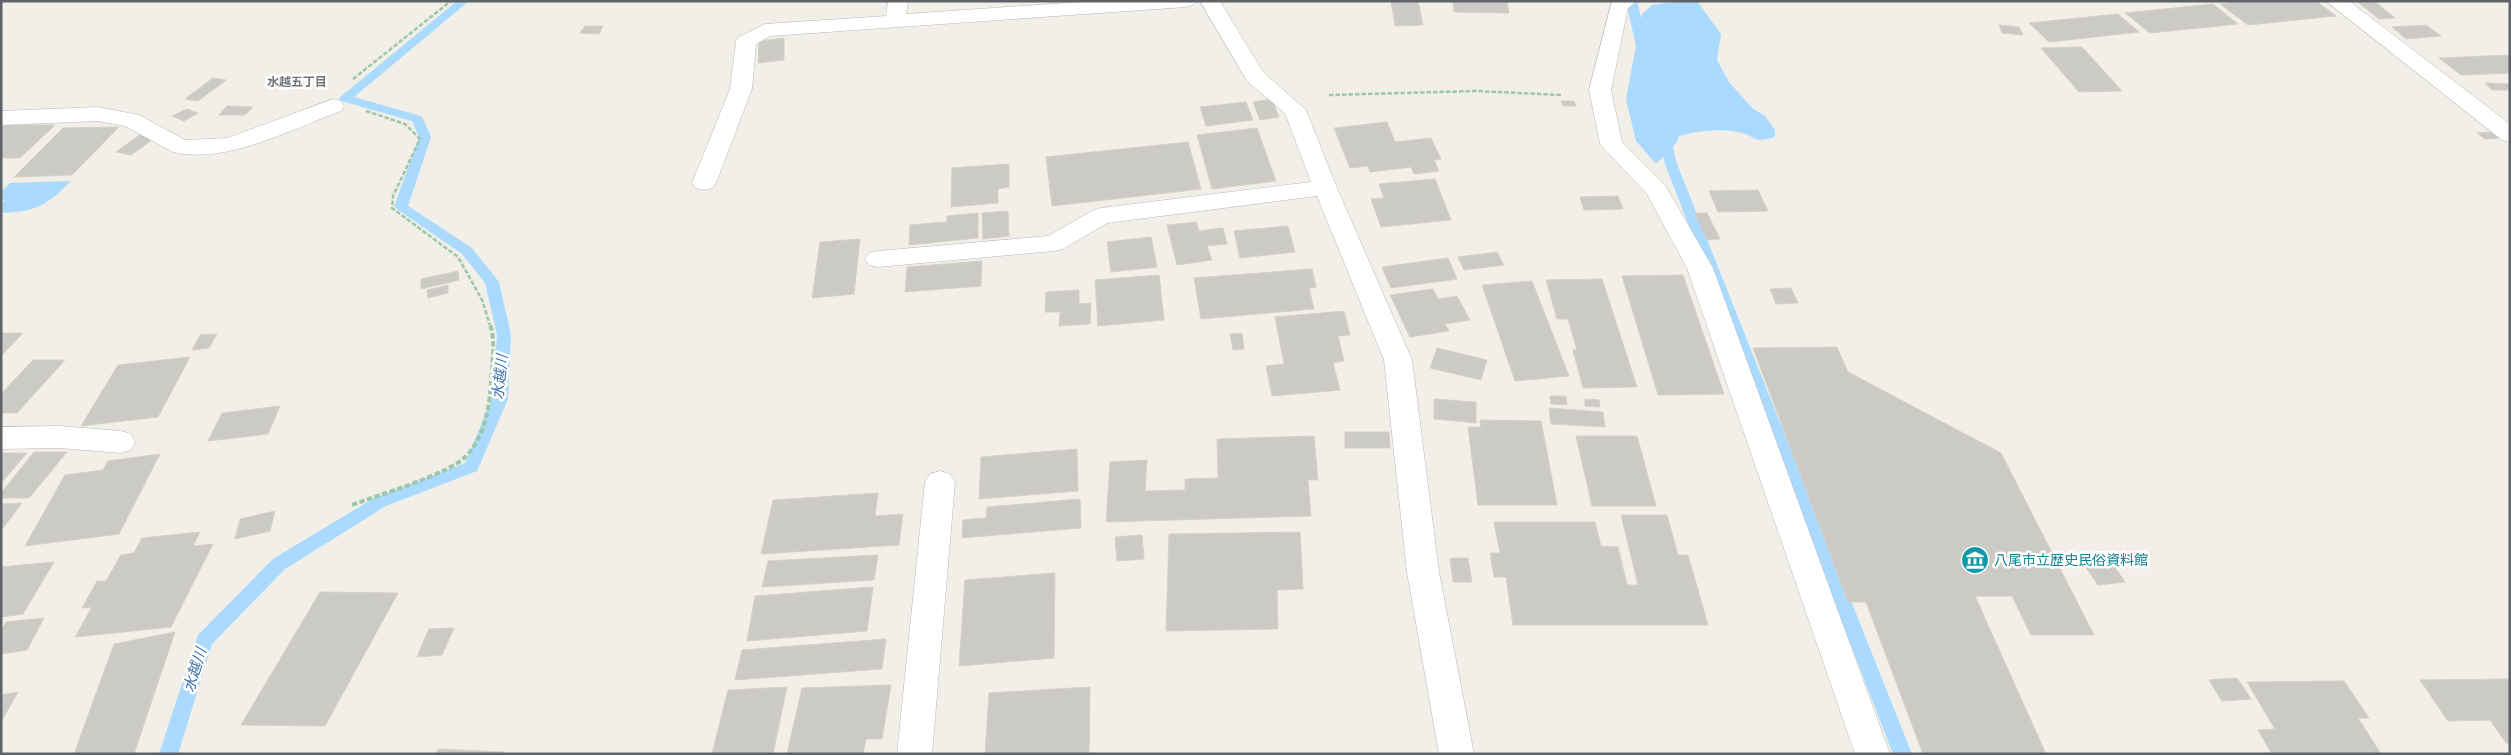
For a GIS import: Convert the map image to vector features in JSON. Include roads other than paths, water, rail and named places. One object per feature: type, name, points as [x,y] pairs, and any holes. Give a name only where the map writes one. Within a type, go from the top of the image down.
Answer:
[{"type":"street","points":[[704,183],[740,88],[746,41],[765,30],[896,11],[1186,1]]},
{"type":"street","points":[[1210,1],[1255,76],[1295,110],[1325,188],[1398,360],[1422,572],[1457,754]]},
{"type":"street","points":[[1627,1],[1619,5],[1600,95],[1611,144],[1657,190],[1700,268],[1873,754]]},
{"type":"street","points":[[2336,1],[2510,135]]},
{"type":"street","points":[[1,118],[98,114],[131,120],[181,147],[231,146],[333,106]]},
{"type":"street","points":[[878,259],[1054,243],[1101,216],[1325,188]]},
{"type":"street","points":[[1,438],[59,437],[121,442]]},
{"type":"street","points":[[914,754],[940,482]]},
{"type":"water","points":[[1697,1],[1721,34],[1717,60],[1729,82],[1752,108],[1765,116],[1775,130],[1775,137],[1758,140],[1744,134],[1723,130],[1686,134],[1679,136],[1677,142],[1656,164],[1636,141],[1626,99],[1642,14],[1652,5]]},
{"type":"water","points":[[71,181],[55,196],[40,206],[23,211],[1,213],[1,204],[5,200],[1,199],[1,192],[10,183]]},
{"type":"waterway","name":"水越川","points":[[168,754],[204,640],[279,564],[380,502],[471,467],[500,399],[504,335],[492,282],[467,251],[401,207],[425,137],[417,119],[345,98],[464,1]]},
{"type":"waterway","points":[[1631,1],[1643,51]]},
{"type":"waterway","points":[[1663,131],[1671,164],[1903,754]]},
{"type":"place","name":"八尾市立歴史民俗資料館","points":[[1975,560]]},
{"type":"district","name":"水越五丁目","points":[[297,82]]}]
